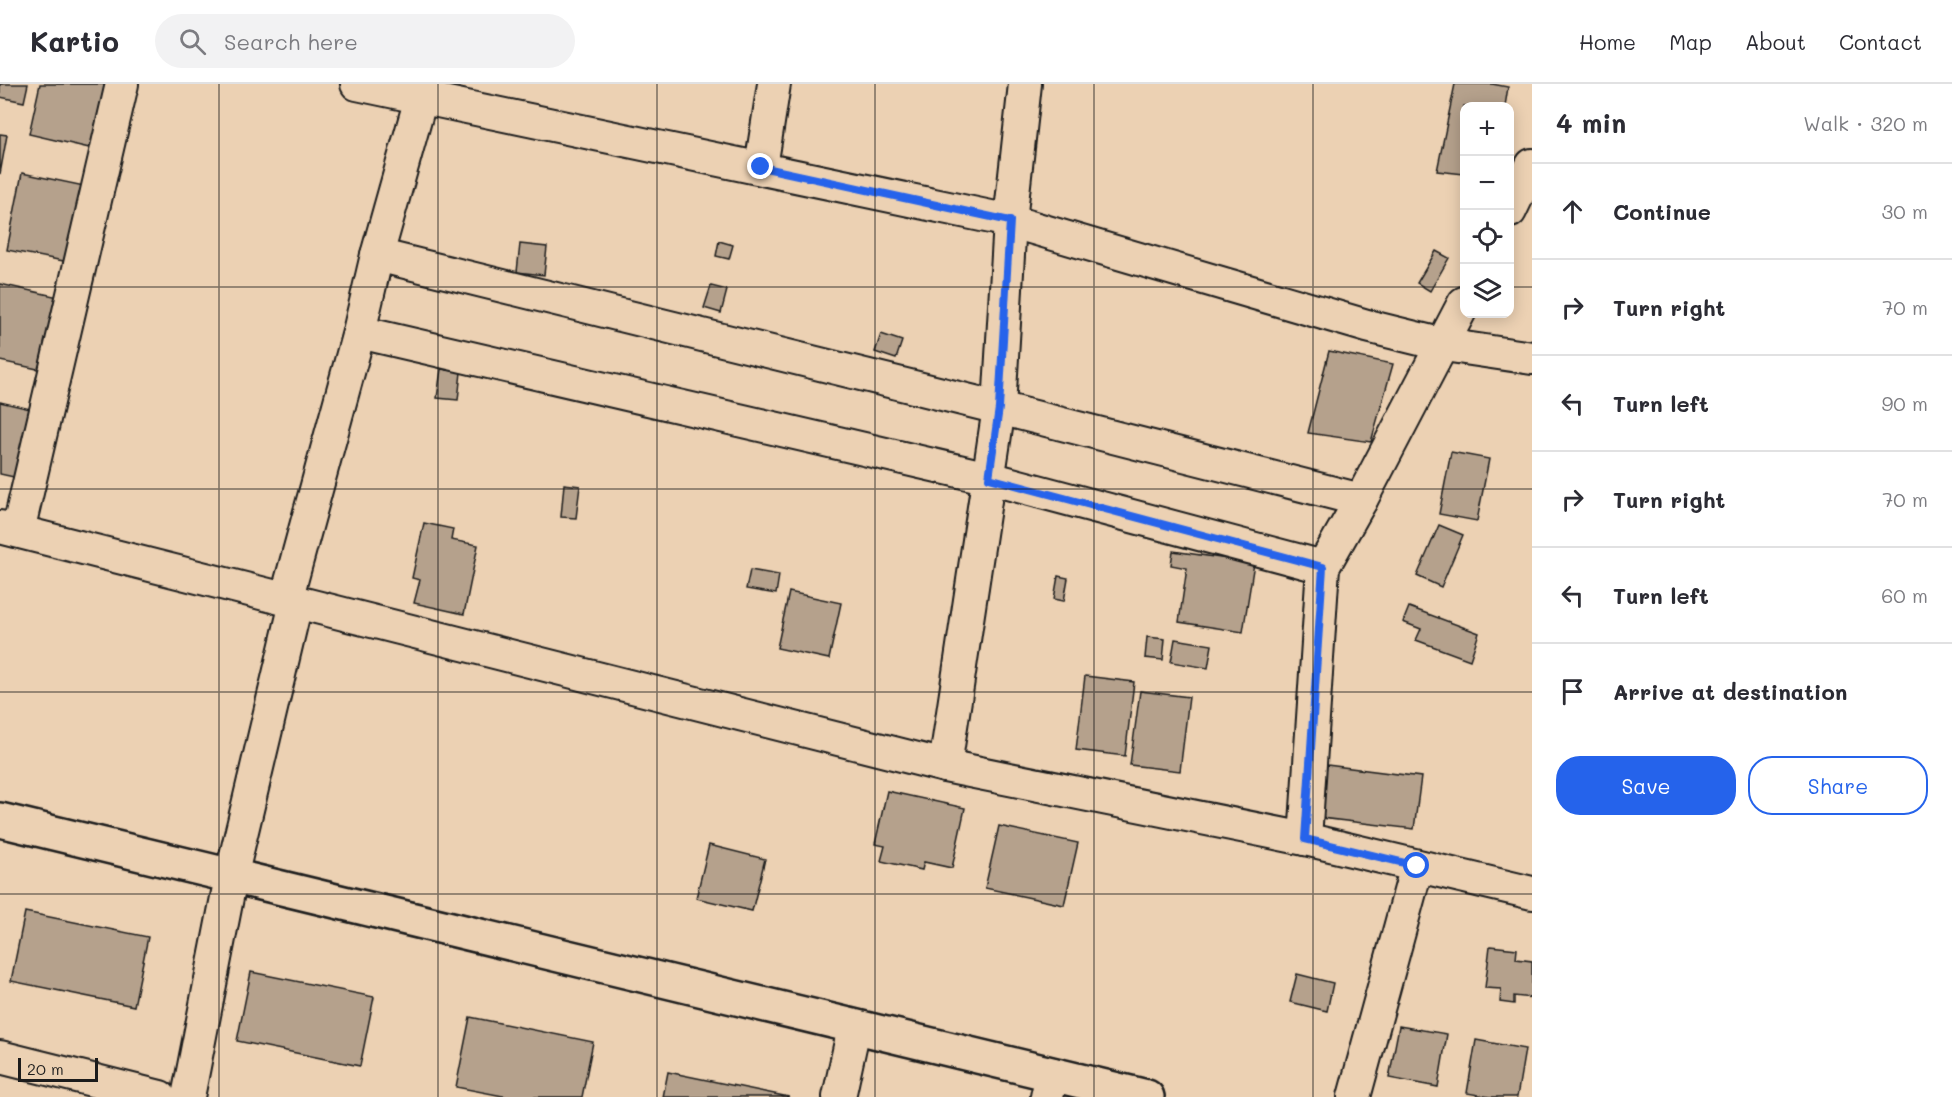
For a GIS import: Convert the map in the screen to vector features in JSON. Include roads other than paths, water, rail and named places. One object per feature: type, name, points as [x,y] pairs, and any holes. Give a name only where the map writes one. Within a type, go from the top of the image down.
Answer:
[{"type":"street","points":[[122,84],[9,529],[945,766],[1305,839],[1532,893]]},
{"type":"street","points":[[357,84],[424,91],[1010,221],[1356,322],[1444,345],[1532,358]]},
{"type":"street","points":[[761,167],[774,84]]},
{"type":"street","points":[[945,766],[999,408],[1010,221],[1025,84]]},
{"type":"street","points":[[188,1097],[231,877],[291,602],[377,255],[424,91]]},
{"type":"street","points":[[1510,210],[1532,165]]},
{"type":"street","points":[[377,255],[999,408],[1361,500]]},
{"type":"street","points":[[1305,839],[1323,567],[1361,500],[1460,311]]},
{"type":"street","points":[[359,332],[989,478],[1323,567]]},
{"type":"street","points":[[0,820],[854,1028],[1049,1086],[1147,1097]]},
{"type":"street","points":[[1354,1097],[1417,866]]},
{"type":"street","points":[[839,1097],[854,1028]]},
{"type":"street","points":[[0,1057],[160,1097]]}]
